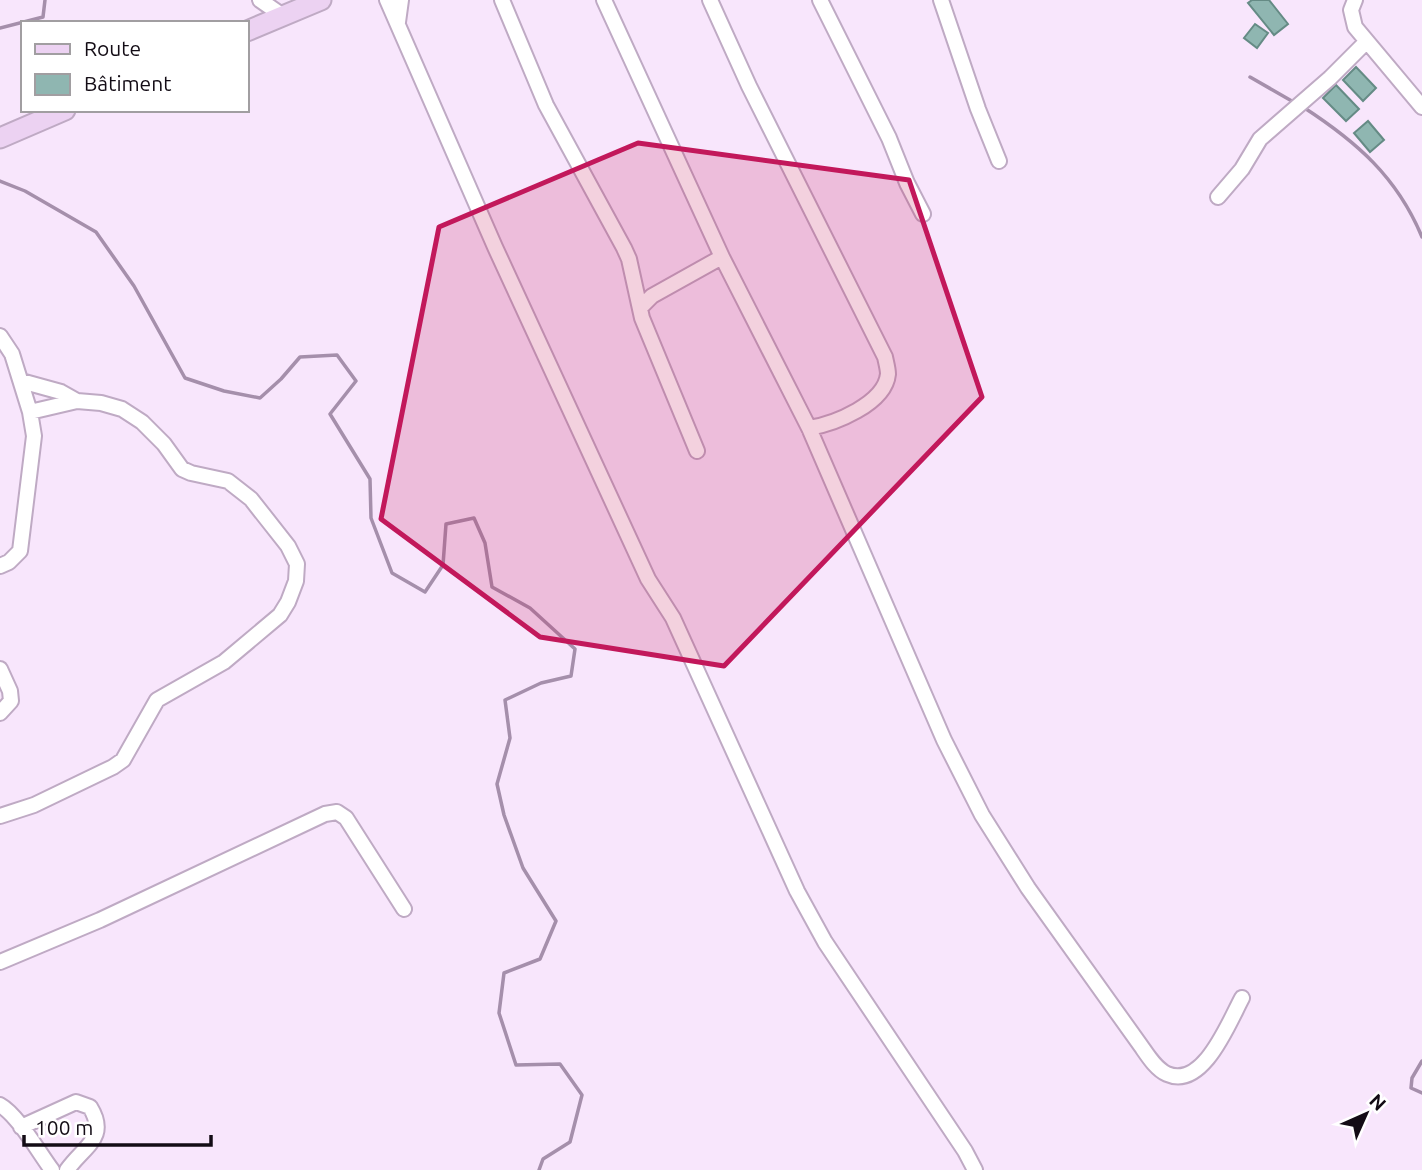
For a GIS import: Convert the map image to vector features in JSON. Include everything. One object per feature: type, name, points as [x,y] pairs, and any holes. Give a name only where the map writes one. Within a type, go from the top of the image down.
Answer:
[{"type":"street","points":[[260,0],[283,16]]},
{"type":"street","points":[[248,31],[321,0]]},
{"type":"street","points":[[387,0],[501,259],[648,579],[673,618],[797,891],[825,942],[975,1170]]},
{"type":"street","points":[[398,22],[401,0]]},
{"type":"street","points":[[502,0],[545,105],[624,248],[642,318],[697,451]]},
{"type":"street","points":[[604,0],[722,257],[809,428],[944,740],[982,815],[1028,888],[1156,1066],[1166,1074],[1178,1077],[1191,1073],[1206,1061],[1214,1052],[1242,998]]},
{"type":"street","points":[[710,0],[749,86],[885,357],[888,373],[884,386],[869,401],[850,415],[830,424],[809,428]]},
{"type":"street","points":[[821,0],[889,138],[923,215]]},
{"type":"street","points":[[941,0],[978,109],[999,161]]},
{"type":"street","points":[[1355,0],[1351,10],[1352,20],[1366,41],[1422,107]]},
{"type":"street","points":[[1218,197],[1242,169],[1260,139],[1330,78],[1366,41]]},
{"type":"street","points":[[0,138],[60,112]]},
{"type":"street","points":[[641,307],[652,296],[722,257]]},
{"type":"street","points":[[637,291],[652,296]]},
{"type":"street","points":[[0,336],[12,354],[30,412],[34,436],[20,551],[9,562],[0,566]]},
{"type":"street","points":[[21,381],[61,392],[77,401]]},
{"type":"street","points":[[0,816],[34,804],[114,767],[123,760],[157,700],[209,672],[238,651],[280,615],[296,581],[297,564],[288,546],[251,499],[228,481],[182,469],[164,444],[142,422],[122,409],[101,403],[77,401],[30,412]]},
{"type":"street","points":[[0,669],[10,691],[11,701],[0,713]]},
{"type":"street","points":[[0,962],[100,920],[326,814],[337,812],[346,818],[404,909]]},
{"type":"street","points":[[21,1127],[64,1105],[76,1102],[90,1107],[96,1117],[98,1132],[67,1170]]},
{"type":"street","points":[[0,1105],[21,1127],[52,1170]]},
{"type":"highlighted area","points":[[638,143],[909,180],[982,397],[724,666],[540,637],[381,519],[439,227]]},
{"type":"building","points":[[1252,0],[1269,0],[1288,24],[1274,35],[1248,3]]},
{"type":"building","points":[[1255,24],[1268,33],[1257,48],[1244,38]]},
{"type":"building","points":[[1356,67],[1376,88],[1363,101],[1343,80]]},
{"type":"building","points":[[1336,85],[1359,109],[1346,121],[1323,98]]},
{"type":"building","points":[[1368,121],[1384,140],[1370,152],[1354,133]]},
{"type":"waterway","points":[[27,21],[43,17],[45,0]]},
{"type":"waterway","points":[[0,28],[21,23]]},
{"type":"waterway","points":[[1250,77],[1297,104]]},
{"type":"waterway","points":[[1303,107],[1358,148],[1388,179],[1422,237]]},
{"type":"waterway","points":[[0,181],[25,191],[96,232],[134,286],[185,378],[224,391],[260,398],[300,357],[337,355],[356,381],[330,414],[370,479],[371,518],[392,573],[425,592],[443,565],[446,524],[474,518],[485,543],[492,587],[530,608],[575,649],[571,676],[541,683],[505,700],[510,738],[497,784],[504,815],[523,868],[556,921],[540,959],[504,973],[499,1013],[516,1065],[560,1064],[582,1095],[570,1142],[543,1159],[539,1170]]},
{"type":"waterway","points":[[1422,1061],[1412,1078],[1411,1088],[1422,1093]]}]
